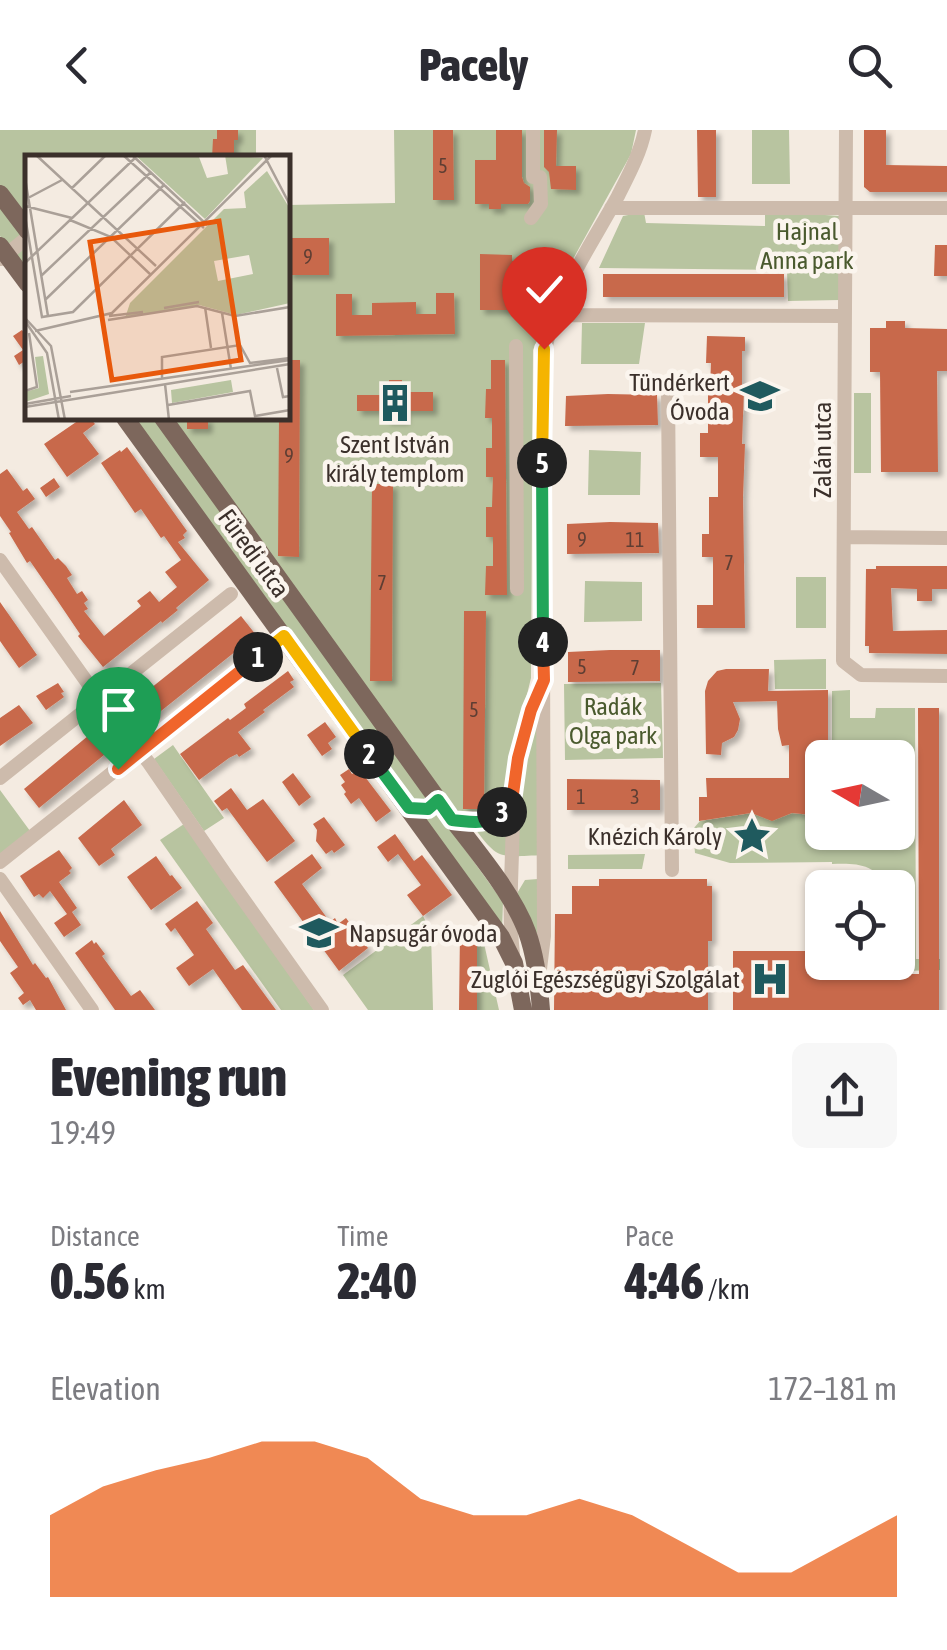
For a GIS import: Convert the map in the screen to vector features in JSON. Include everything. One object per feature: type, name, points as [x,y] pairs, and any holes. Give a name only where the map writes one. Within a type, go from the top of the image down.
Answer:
[{"type":"main road","points":[[0,194],[6,211],[25,231]]},
{"type":"main road","points":[[2,254],[25,281]]},
{"type":"main road","name":"Füredi utca","points":[[126,420],[501,937],[514,963],[523,1010]]},
{"type":"main road","name":"Füredi utca","points":[[163,420],[510,900],[525,927],[539,975],[541,1010]]},
{"type":"main road","points":[[409,808],[428,809],[438,800]]},
{"type":"street","points":[[531,218],[541,204],[540,177],[533,177],[532,130]]},
{"type":"street","points":[[539,975],[544,936],[544,349],[554,314],[637,158],[645,130]]},
{"type":"street","name":"Zalán utca","points":[[846,130],[843,661],[861,675],[947,676]]},
{"type":"street","points":[[612,208],[947,208]]},
{"type":"street","points":[[2,254],[25,236]]},
{"type":"street","points":[[554,314],[845,316]]},
{"type":"street","points":[[516,346],[517,589]]},
{"type":"street","points":[[668,388],[672,870]]},
{"type":"street","points":[[844,537],[947,538]]},
{"type":"street","points":[[0,560],[322,1010]]},
{"type":"street","points":[[0,778],[231,594]]},
{"type":"street","points":[[0,862],[284,636]]},
{"type":"street","points":[[514,963],[510,900],[512,801],[518,758],[544,680]]},
{"type":"street","points":[[518,758],[529,754],[544,757]]},
{"type":"street","points":[[452,820],[489,821],[512,801]]},
{"type":"street","points":[[0,879],[92,1010]]},
{"type":"green space","points":[[0,130],[256,130],[256,155],[25,155],[25,220],[0,185]]},
{"type":"green space","points":[[394,130],[636,130],[631,154],[567,270],[533,350],[531,678],[496,811],[451,811],[168,420],[290,420],[290,205],[395,203]]},
{"type":"green space","points":[[752,130],[789,130],[790,184],[752,184]]},
{"type":"green space","points":[[0,206],[25,241],[25,271],[0,236]]},
{"type":"green space","name":"Hajnal Anna park","points":[[765,211],[840,216],[840,300],[788,301],[787,270],[599,268],[623,216],[644,212],[646,223],[765,226]]},
{"type":"green space","points":[[582,323],[645,323],[639,364],[581,364]]},
{"type":"green space","points":[[854,393],[871,393],[871,473],[854,473]]},
{"type":"green space","points":[[132,420],[154,420],[503,902],[502,931]]},
{"type":"green space","points":[[589,450],[641,452],[640,495],[588,495]]},
{"type":"green space","points":[[796,577],[826,577],[826,628],[796,628]]},
{"type":"green space","points":[[585,581],[642,582],[642,621],[584,622]]},
{"type":"green space","points":[[826,659],[826,689],[775,689],[774,660]]},
{"type":"green space","points":[[544,679],[544,855],[507,856],[487,844],[470,822],[512,801]]},
{"type":"green space","name":"Radák Olga park","points":[[661,683],[663,758],[565,760],[564,684]]},
{"type":"green space","points":[[850,690],[850,718],[875,718],[876,708],[915,708],[916,959],[940,959],[940,970],[915,971],[915,870],[872,870],[832,862],[730,863],[695,853],[693,829],[700,821],[751,813],[772,820],[792,813],[805,814],[805,850],[915,850],[915,740],[832,740],[832,691]]},
{"type":"green space","points":[[173,745],[224,818],[204,831],[154,759]]},
{"type":"green space","points":[[0,790],[33,835],[0,862]]},
{"type":"green space","points":[[184,824],[314,1010],[281,1010],[160,840]]},
{"type":"green space","points":[[645,854],[642,869],[568,869],[568,855]]},
{"type":"green space","points":[[538,879],[535,933],[516,895],[525,880]]},
{"type":"green space","points":[[423,916],[431,932],[433,1010],[368,1010],[343,975]]},
{"type":"green space","points":[[477,932],[483,939],[499,1010],[477,1010]]},
{"type":"building","points":[[217,130],[238,130],[234,155],[212,155],[213,139],[217,139]]},
{"type":"building","points":[[433,130],[453,130],[454,200],[433,200]]},
{"type":"building","points":[[496,130],[522,130],[522,177],[530,187],[528,204],[501,204],[501,209],[489,209],[489,204],[475,204],[475,160],[496,160]]},
{"type":"building","points":[[544,130],[557,130],[556,166],[576,166],[576,190],[551,189],[549,172],[544,167]]},
{"type":"building","points":[[697,130],[716,130],[716,197],[698,197]]},
{"type":"building","points":[[864,130],[886,130],[886,165],[947,166],[947,192],[870,192],[864,187]]},
{"type":"building","points":[[290,238],[329,238],[329,275],[290,275]]},
{"type":"building","points":[[935,245],[947,245],[947,276],[934,276]]},
{"type":"building","points":[[480,254],[512,255],[512,261],[534,261],[534,303],[510,303],[510,310],[480,310]]},
{"type":"building","points":[[603,274],[784,274],[784,297],[603,297]]},
{"type":"building","points":[[436,293],[454,293],[455,334],[336,336],[336,294],[352,294],[352,315],[372,315],[372,303],[416,302],[416,314],[436,314]]},
{"type":"building","points":[[886,321],[905,321],[905,328],[947,329],[947,371],[937,371],[938,472],[881,472],[880,372],[870,372],[870,328],[886,328]]},
{"type":"building","points":[[22,330],[25,334],[25,361],[19,365],[14,356],[23,350],[13,336]]},
{"type":"building","points":[[707,336],[745,337],[745,628],[697,628],[697,605],[713,605],[713,557],[702,557],[702,534],[709,534],[709,497],[718,497],[718,457],[700,457],[700,433],[708,433],[711,363],[706,363]]},
{"type":"building","points":[[290,360],[300,360],[299,557],[278,556],[279,420],[290,420]]},
{"type":"building","points":[[491,360],[505,360],[507,595],[485,595],[486,566],[493,566],[493,537],[486,537],[486,507],[492,507],[493,477],[486,477],[486,448],[492,448],[492,418],[485,418]]},
{"type":"building","name":"Szent István király templom","points":[[389,380],[402,380],[402,392],[433,392],[433,411],[405,411],[405,420],[386,420],[386,411],[357,411],[357,395],[380,395],[380,385],[389,385]]},
{"type":"building","points":[[657,395],[658,425],[565,426],[566,396]]},
{"type":"building","points":[[79,420],[92,420],[95,424],[83,433],[99,454],[67,477],[44,444]]},
{"type":"building","points":[[187,420],[208,420],[208,429],[187,429]]},
{"type":"building","points":[[127,447],[187,531],[178,542],[209,580],[178,610],[103,667],[9,533],[0,516],[0,474],[7,469],[23,491],[27,488],[35,499],[17,512],[55,560],[58,558],[66,566],[72,575],[67,578],[77,594],[82,591],[88,600],[84,603],[88,609],[84,611],[104,636],[141,606],[137,601],[150,591],[159,602],[177,587],[165,572],[181,560],[141,509],[135,513],[101,463]]},
{"type":"building","points":[[54,478],[60,487],[46,497],[40,488]]},
{"type":"building","points":[[372,484],[393,484],[392,681],[370,681]]},
{"type":"building","points":[[658,523],[659,553],[567,554],[567,524]]},
{"type":"building","points":[[947,566],[947,589],[932,589],[932,601],[917,601],[917,589],[891,588],[893,631],[947,630],[947,654],[869,653],[869,646],[865,646],[866,569]]},
{"type":"building","points":[[0,602],[37,655],[19,668],[0,641]]},
{"type":"building","points":[[464,611],[486,611],[484,809],[463,809]]},
{"type":"building","points":[[241,616],[256,635],[141,727],[126,708]]},
{"type":"building","points":[[660,650],[660,681],[568,682],[568,652]]},
{"type":"building","points":[[769,669],[768,691],[828,690],[828,740],[805,740],[805,814],[792,813],[772,821],[751,813],[699,821],[699,797],[707,797],[706,778],[789,778],[789,745],[782,746],[777,701],[733,702],[740,719],[738,730],[722,743],[721,755],[706,754],[705,691],[717,671]]},
{"type":"building","points":[[288,671],[294,687],[238,732],[251,749],[229,758],[199,780],[180,754],[246,708],[244,704]]},
{"type":"building","points":[[58,683],[64,697],[46,710],[36,696]]},
{"type":"building","points":[[19,705],[33,723],[0,746],[0,718]]},
{"type":"building","points":[[918,708],[939,708],[939,1010],[733,1010],[733,951],[805,951],[805,980],[915,980],[915,974],[919,974]]},
{"type":"building","points":[[325,722],[336,737],[328,743],[332,749],[322,756],[307,735]]},
{"type":"building","points":[[100,726],[115,746],[39,808],[24,789]]},
{"type":"building","points":[[349,769],[352,774],[359,769],[391,811],[376,822],[359,798],[351,804],[344,794],[341,785],[345,782],[340,775]]},
{"type":"building","points":[[293,773],[311,797],[299,806],[282,782]]},
{"type":"building","points":[[567,779],[660,780],[660,810],[567,810]]},
{"type":"building","points":[[231,788],[247,810],[263,799],[295,841],[267,862],[227,808],[222,811],[214,801]]},
{"type":"building","points":[[124,800],[142,825],[111,849],[115,855],[99,866],[78,838]]},
{"type":"building","points":[[324,817],[345,845],[334,853],[332,850],[326,854],[316,841],[313,824]]},
{"type":"building","points":[[395,834],[414,861],[422,855],[452,895],[423,916],[407,895],[421,885],[398,854],[388,862],[377,847]]},
{"type":"building","points":[[59,850],[72,868],[59,882],[77,908],[72,912],[81,925],[64,937],[54,923],[67,914],[50,891],[43,898],[39,894],[34,897],[20,876]]},
{"type":"building","points":[[312,854],[322,868],[302,884],[330,922],[335,918],[338,924],[346,918],[368,948],[339,971],[274,882]]},
{"type":"building","points":[[156,856],[182,888],[151,910],[127,877]]},
{"type":"building","points":[[599,879],[707,879],[707,886],[712,886],[708,1010],[554,1010],[555,914],[572,914],[572,886],[599,886]]},
{"type":"building","points":[[197,901],[213,923],[206,929],[235,970],[243,965],[276,1010],[242,1010],[213,969],[189,986],[176,968],[194,955],[175,928],[171,932],[165,924]]},
{"type":"building","points":[[0,911],[33,965],[48,977],[66,1010],[36,1010],[30,1000],[23,1005],[18,998],[24,993],[10,973],[18,967],[0,941]]},
{"type":"building","points":[[460,932],[477,932],[477,1010],[459,1010]]},
{"type":"building","points":[[92,940],[131,996],[140,990],[155,1010],[115,1010],[75,953]]},
{"type":"place","name":"Tündérkert Óvoda","points":[[760,396]]},
{"type":"place","name":"Szent István király templom","points":[[395,403]]},
{"type":"place","name":"Knézich Károly","points":[[752,836]]},
{"type":"place","name":"Napsugár óvoda","points":[[319,933]]},
{"type":"place","name":"Zuglói Egészségügyi Szolgálat","points":[[770,979]]},
{"type":"route","points":[[118,769],[284,636],[409,808],[428,809],[438,800],[452,820],[482,823],[501,813],[512,801],[518,758],[544,680],[544,349]]}]
